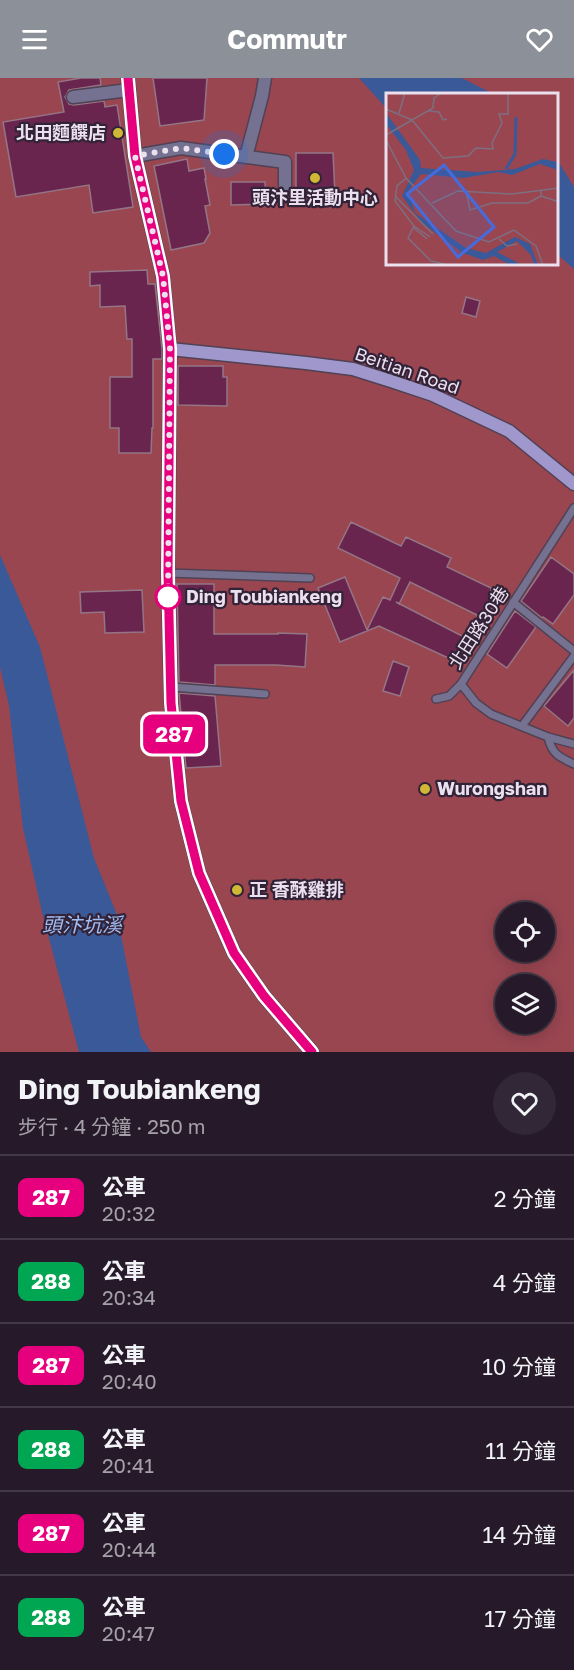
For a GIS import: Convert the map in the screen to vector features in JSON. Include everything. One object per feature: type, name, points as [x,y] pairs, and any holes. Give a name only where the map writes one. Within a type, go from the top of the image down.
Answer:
[{"type":"main road","points":[[128,84],[135,156],[163,276],[170,349],[168,573],[171,687],[181,801],[199,873],[234,953],[264,996],[312,1052]]},
{"type":"main road","name":"Beitian Road","points":[[170,349],[353,369],[392,381],[433,395],[509,431],[574,484]]},
{"type":"street","points":[[246,157],[265,78]]},
{"type":"street","points":[[73,97],[128,84]]},
{"type":"street","points":[[135,156],[181,148],[285,162],[285,186]]},
{"type":"lane","name":"北田路30巷","points":[[574,508],[461,684],[476,703],[491,714],[548,737],[574,744]]},
{"type":"lane","points":[[168,573],[310,578]]},
{"type":"lane","points":[[513,602],[574,651]]},
{"type":"lane","points":[[522,726],[574,656]]},
{"type":"lane","points":[[436,699],[449,696],[461,684]]},
{"type":"lane","points":[[171,687],[265,694]]},
{"type":"lane","points":[[548,737],[550,747],[560,757],[574,764]]},
{"type":"shaded area","points":[[0,78],[574,78],[574,1052],[0,1052]]},
{"type":"water","points":[[359,78],[462,78],[491,93],[386,93],[386,108]]},
{"type":"water","points":[[559,163],[574,187],[574,269],[559,256]]},
{"type":"water","name":"頭汴坑溪","points":[[0,555],[40,647],[94,858],[117,915],[141,1037],[151,1052],[79,1052],[42,912],[23,828],[9,706],[0,667]]},
{"type":"building","points":[[81,78],[100,78],[101,85],[69,90],[65,97],[69,104],[104,101],[105,107],[117,105],[133,207],[93,213],[89,185],[16,197],[3,122],[64,112],[58,82]]},
{"type":"building","points":[[153,78],[207,78],[204,120],[160,126]]},
{"type":"building","name":"頭汴里活動中心","points":[[296,153],[333,153],[335,195],[299,197],[300,189],[296,188]]},
{"type":"building","points":[[187,159],[189,171],[204,168],[210,205],[205,206],[210,233],[204,243],[171,250],[154,166]]},
{"type":"building","points":[[231,182],[265,182],[266,204],[231,205]]},
{"type":"building","points":[[147,270],[148,284],[155,284],[162,349],[162,359],[153,359],[151,453],[119,453],[119,428],[110,428],[110,377],[132,377],[132,339],[127,339],[125,306],[100,307],[100,285],[90,286],[90,272]]},
{"type":"building","points":[[466,297],[480,301],[476,317],[462,313]]},
{"type":"building","points":[[178,366],[223,366],[223,377],[227,377],[227,406],[178,405]]},
{"type":"building","points":[[351,522],[401,546],[406,537],[451,558],[447,567],[491,588],[493,607],[483,618],[410,582],[399,604],[468,639],[457,662],[379,626],[340,642],[318,588],[345,577],[367,630],[383,597],[390,600],[400,578],[338,548]]},
{"type":"building","points":[[551,557],[574,574],[574,595],[553,624],[521,601]]},
{"type":"building","points":[[177,584],[214,584],[214,634],[307,634],[305,667],[215,665],[215,685],[179,682]]},
{"type":"building","points":[[142,590],[144,632],[105,633],[104,612],[81,613],[80,592]]},
{"type":"building","points":[[515,611],[536,627],[507,668],[487,654]]},
{"type":"building","points":[[393,661],[409,667],[400,696],[383,691]]},
{"type":"building","points":[[574,670],[574,718],[568,726],[544,706]]},
{"type":"building","points":[[179,693],[215,696],[221,766],[186,768]]},
{"type":"bus line","name":"287","points":[[128,78],[135,156],[163,276],[170,349],[168,573],[171,703],[181,801],[199,873],[234,953],[264,996],[312,1052]]},
{"type":"place","name":"北田麵饌店","points":[[118,133]]},
{"type":"place","name":"頭汴里活動中心","points":[[315,178]]},
{"type":"place","name":"Ding Toubiankeng","points":[[168,597]]},
{"type":"place","name":"Wurongshan","points":[[425,789]]},
{"type":"place","name":"正 香酥雞排","points":[[237,890]]},
{"type":"route","points":[[168,597],[170,349],[163,276],[135,156],[181,148],[224,154]]}]
